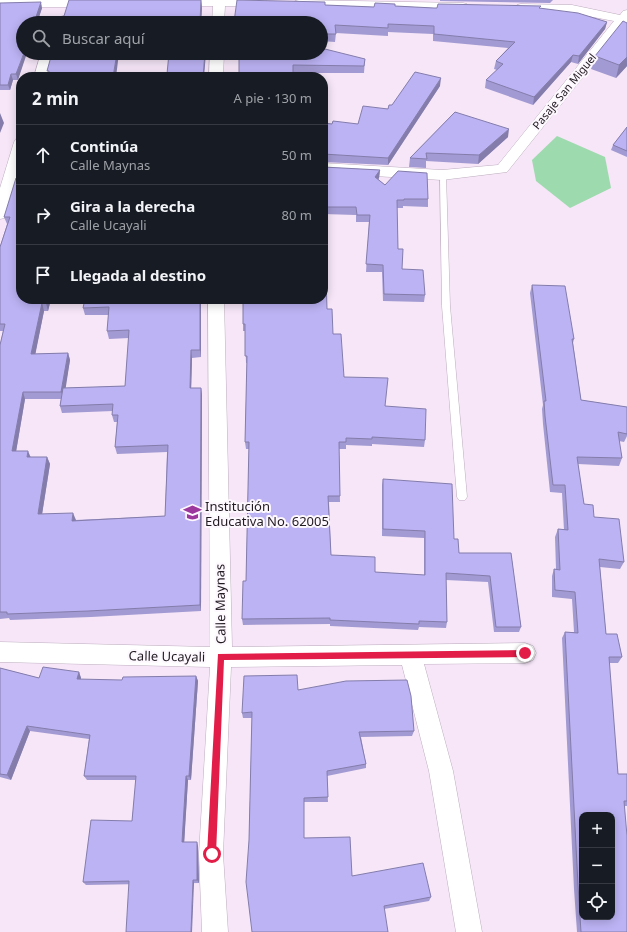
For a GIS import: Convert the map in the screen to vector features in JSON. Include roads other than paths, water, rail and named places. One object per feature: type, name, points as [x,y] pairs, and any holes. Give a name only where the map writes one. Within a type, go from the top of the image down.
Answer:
[{"type":"street","points":[[164,2],[219,1],[274,3]]},
{"type":"street","points":[[218,16],[219,1]]},
{"type":"street","points":[[60,16],[64,2]]},
{"type":"street","points":[[0,3],[102,3]]},
{"type":"street","points":[[289,4],[478,7]]},
{"type":"street","points":[[510,8],[572,9],[625,16]]},
{"type":"street","name":"Pasaje San Miguel","points":[[442,176],[502,168],[625,16]]},
{"type":"street","points":[[42,72],[46,60]]},
{"type":"street","points":[[216,72],[217,60]]},
{"type":"street","points":[[0,214],[12,163],[16,154]]},
{"type":"street","points":[[328,168],[442,176]]},
{"type":"street","name":"Calle Maynas","points":[[215,932],[212,854],[221,657],[216,304]]},
{"type":"street","name":"Calle Ucayali","points":[[0,652],[221,657],[525,653]]},
{"type":"street","points":[[410,654],[441,771],[468,932]]},
{"type":"lane","points":[[442,176],[446,306],[462,497]]},
{"type":"place","name":"Institución Educativa No. 62005","points":[[192,513]]}]
